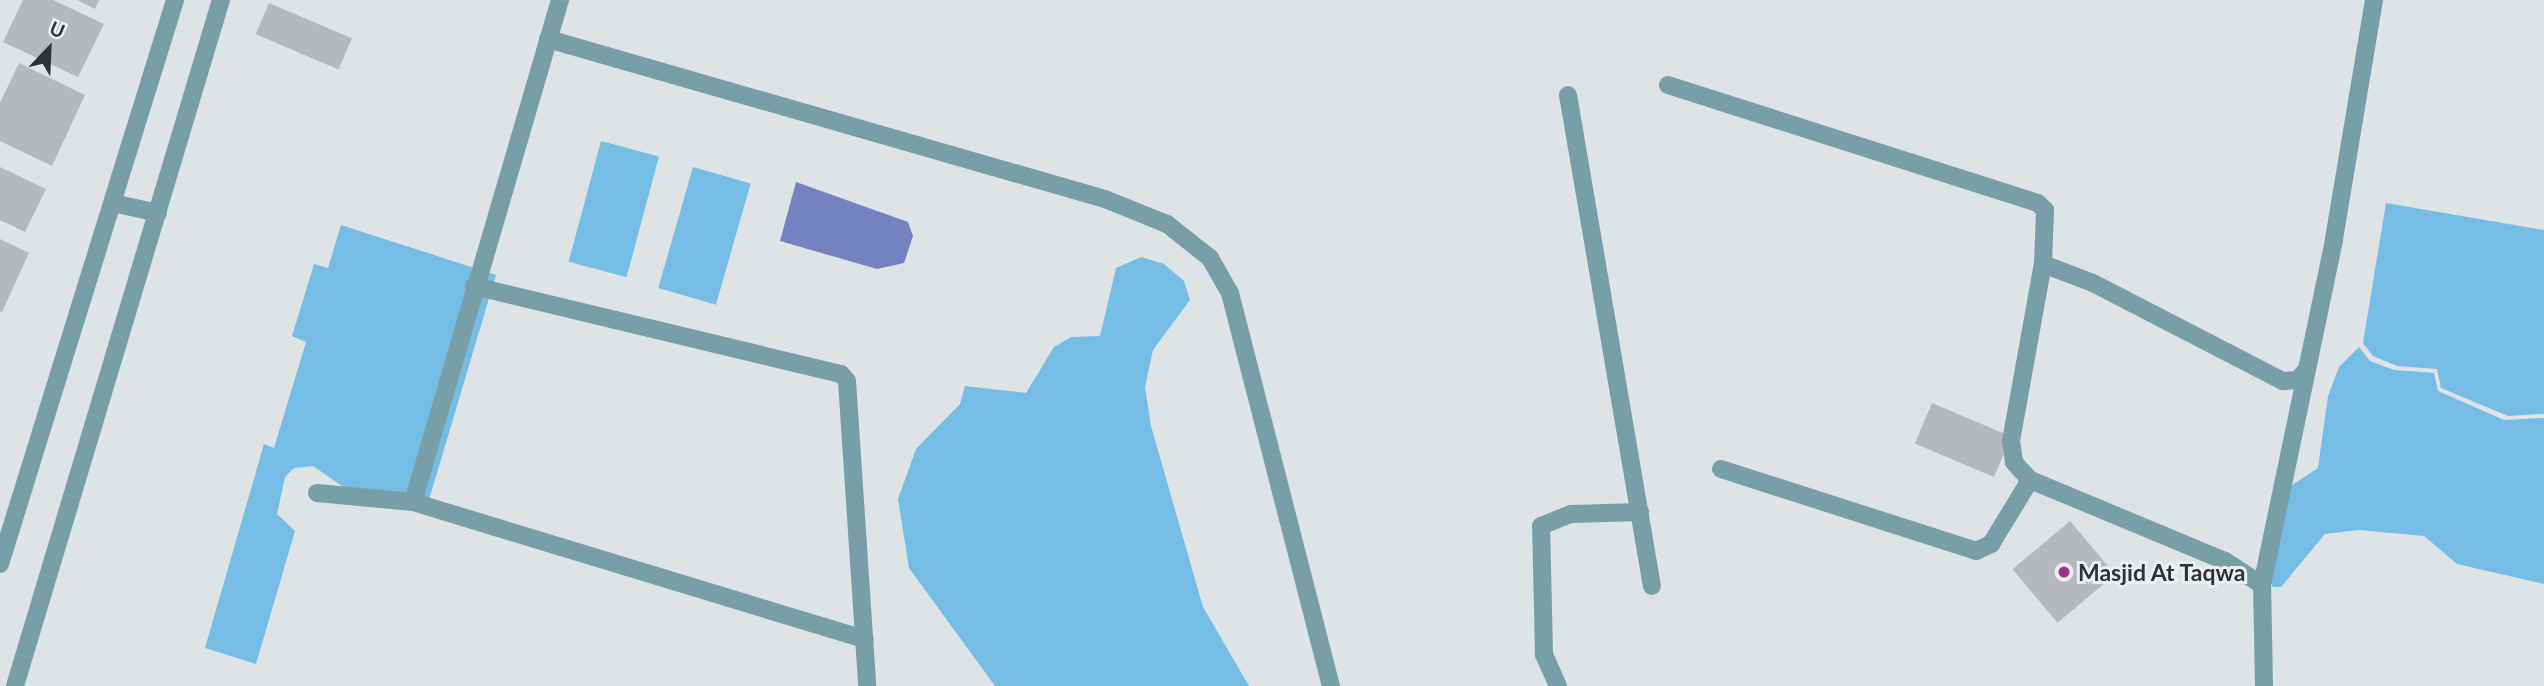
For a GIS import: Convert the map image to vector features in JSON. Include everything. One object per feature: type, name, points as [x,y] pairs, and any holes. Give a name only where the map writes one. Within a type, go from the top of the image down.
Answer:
[{"type":"street","points":[[0,564],[175,0]]},
{"type":"street","points":[[15,686],[221,0]]},
{"type":"street","points":[[414,502],[474,286],[560,0]]},
{"type":"street","points":[[2264,686],[2262,585],[2307,369],[2374,0]]},
{"type":"street","points":[[548,39],[1105,200],[1167,224],[1210,258],[1230,293],[1331,686]]},
{"type":"street","points":[[1668,85],[2038,203],[2045,210],[2043,264],[2011,441],[2014,461],[2030,480],[2225,561],[2262,585]]},
{"type":"street","points":[[1568,95],[1653,586]]},
{"type":"street","points":[[113,203],[159,213]]},
{"type":"street","points":[[2043,264],[2094,283],[2283,381],[2298,380],[2307,369]]},
{"type":"street","points":[[474,286],[841,374],[847,381],[867,686]]},
{"type":"street","points":[[1721,469],[1976,551],[1992,544],[2030,480]]},
{"type":"street","points":[[317,493],[414,502],[865,639]]},
{"type":"street","points":[[1558,686],[1545,654],[1541,526],[1572,514],[1640,512]]},
{"type":"shaded area","points":[[601,141],[659,157],[627,277],[569,262]]},
{"type":"shaded area","points":[[693,167],[751,184],[716,305],[658,288]]},
{"type":"shaded area","points":[[796,182],[908,222],[913,236],[904,263],[877,269],[780,241]]},
{"type":"shaded area","points":[[2386,203],[2544,230],[2544,414],[2508,416],[2441,388],[2437,369],[2397,366],[2373,356],[2363,343]]},
{"type":"shaded area","points":[[341,225],[496,275],[426,510],[342,486],[313,466],[294,468],[285,477],[277,514],[295,531],[256,664],[205,648],[264,444],[274,448],[306,342],[292,336],[314,264],[328,268]]},
{"type":"shaded area","points":[[1141,257],[1164,264],[1184,281],[1190,300],[1153,350],[1145,387],[1151,426],[1203,607],[1249,686],[995,686],[909,568],[898,499],[916,449],[960,404],[965,386],[1026,393],[1054,347],[1071,337],[1100,336],[1116,268]]},
{"type":"shaded area","points":[[2359,347],[2370,361],[2394,370],[2434,373],[2438,391],[2504,420],[2544,418],[2544,584],[2457,564],[2424,536],[2359,530],[2325,534],[2281,587],[2273,587],[2264,573],[2286,489],[2318,468],[2328,396],[2339,367]]},
{"type":"building","points":[[23,0],[53,0],[104,24],[78,77],[3,42]]},
{"type":"building","points":[[77,0],[99,0],[95,9]]},
{"type":"building","points":[[269,3],[352,38],[339,69],[256,34]]},
{"type":"building","points":[[19,63],[85,95],[52,166],[0,141],[0,103]]},
{"type":"building","points":[[0,167],[46,189],[25,232],[0,220]]},
{"type":"building","points":[[0,239],[29,253],[2,312],[0,311]]},
{"type":"building","points":[[1932,403],[2011,437],[1994,477],[1915,444]]},
{"type":"building","name":"Masjid At Taqwa","points":[[2070,521],[2115,575],[2058,623],[2013,569]]},
{"type":"place","name":"Masjid At Taqwa","points":[[2064,572]]}]
